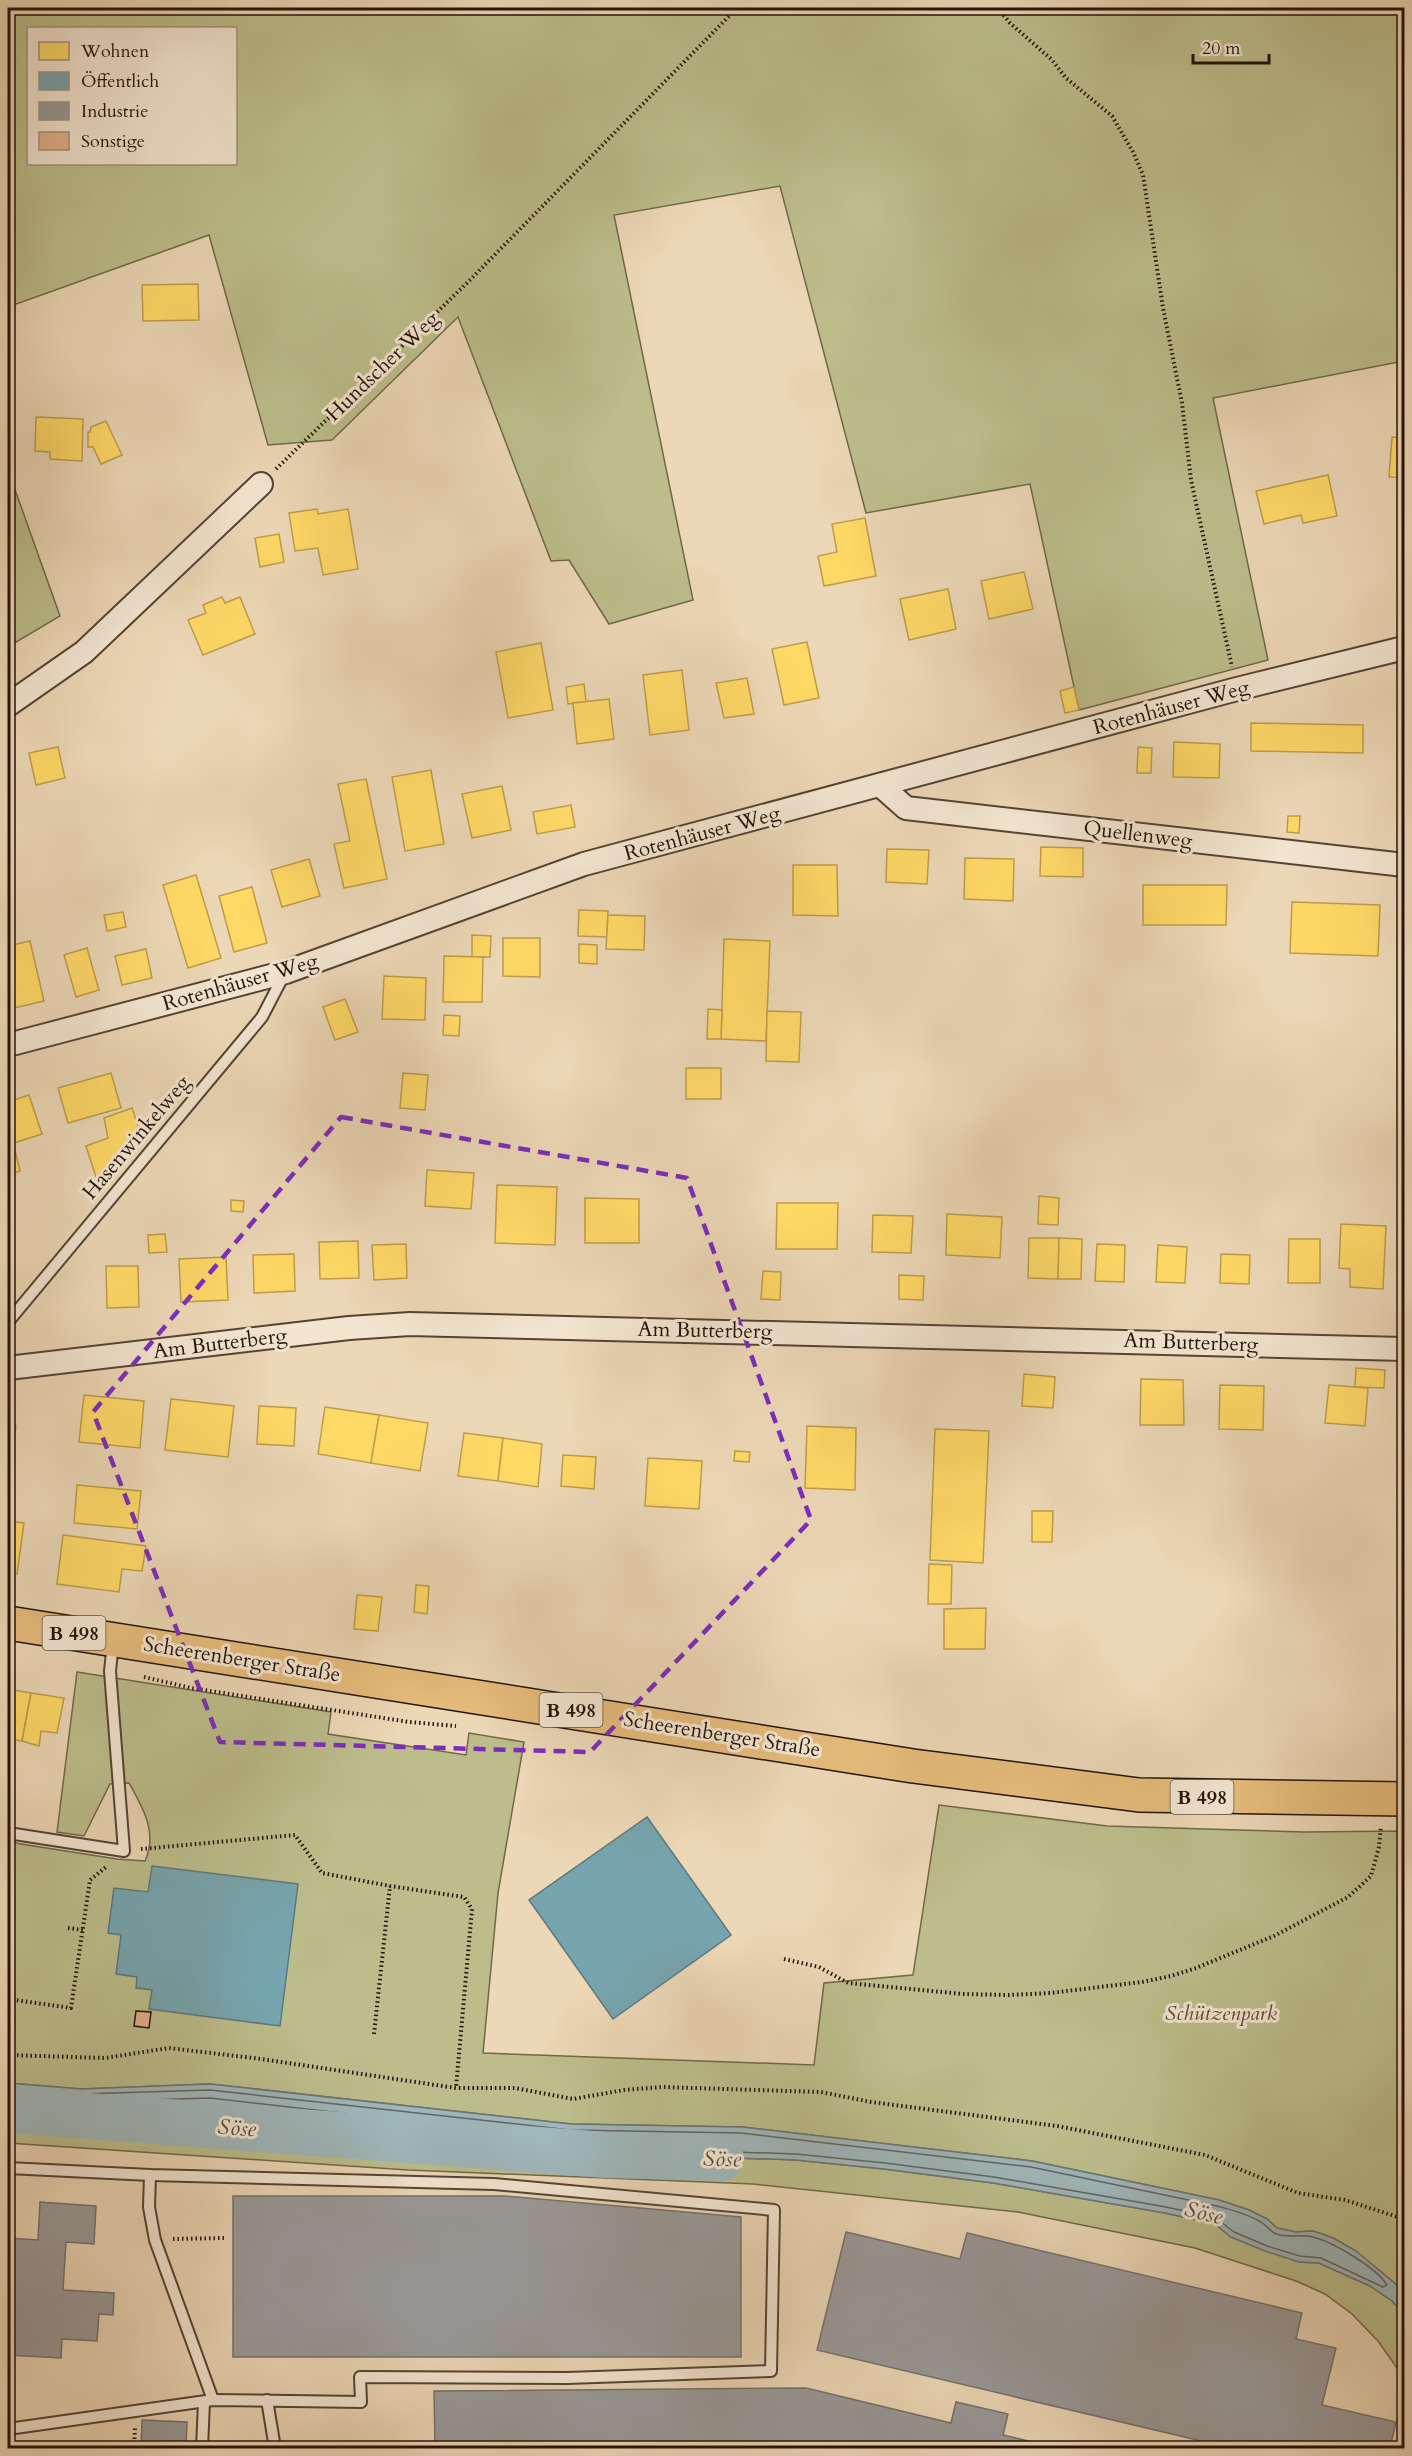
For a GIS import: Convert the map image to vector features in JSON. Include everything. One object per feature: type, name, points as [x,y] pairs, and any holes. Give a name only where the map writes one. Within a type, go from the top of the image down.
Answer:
[{"type":"main road","name":"Scheerenberger Straße","points":[[8,1623],[913,1766],[1063,1786],[1139,1795],[1404,1799]]},
{"type":"street","points":[[8,705],[84,652],[261,484]]},
{"type":"street","name":"Rotenhäuser Weg","points":[[8,1045],[286,972],[584,864],[1237,689],[1404,648]]},
{"type":"street","name":"Quellenweg","points":[[880,785],[906,808],[1404,865]]},
{"type":"street","name":"Am Butterberg","points":[[8,1368],[349,1328],[410,1324],[1404,1349]]},
{"type":"lane","name":"Hasenwinkelweg","points":[[8,1322],[262,1017],[286,972]]},
{"type":"lane","points":[[8,1833],[124,1851],[110,1671],[113,1639]]},
{"type":"lane","points":[[8,2168],[150,2175],[494,2184],[774,2210],[771,2371],[567,2378],[360,2377],[361,2402],[208,2401],[8,2429]]},
{"type":"lane","points":[[150,2175],[149,2207],[155,2240],[208,2401],[202,2448]]},
{"type":"lane","points":[[267,2400],[275,2448]]},
{"type":"path","name":"Hundscher Weg","points":[[261,484],[470,280],[738,8]]},
{"type":"path","points":[[998,8],[1010,23],[1051,59],[1066,78],[1112,116],[1143,174],[1163,308],[1182,402],[1191,480],[1237,689]]},
{"type":"path","points":[[784,1959],[819,1968],[848,1983],[963,1994],[1050,1993],[1131,1984],[1171,1976],[1274,1936],[1348,1897],[1371,1876],[1379,1847],[1381,1822]]},
{"type":"path","points":[[8,1999],[71,2008],[90,1880],[104,1867],[122,1863],[124,1851],[295,1835],[322,1873],[464,1897],[472,1909],[456,2088]]},
{"type":"path","points":[[374,2034],[390,1886]]},
{"type":"path","points":[[68,1928],[83,1930]]},
{"type":"path","points":[[8,2055],[105,2058],[169,2048],[261,2058],[456,2088],[515,2088],[573,2099],[624,2090],[662,2087],[821,2092],[871,2102],[1056,2126],[1205,2155],[1298,2193],[1345,2200],[1404,2218]]},
{"type":"path","points":[[155,2240],[224,2238]]},
{"type":"highlighted area","points":[[341,1117],[687,1178],[811,1520],[590,1752],[220,1742],[93,1412]]},
{"type":"green space","points":[[8,8],[1404,8],[1404,361],[1213,398],[1268,660],[1079,710],[1030,484],[866,513],[780,186],[614,215],[693,600],[609,624],[569,560],[551,561],[458,317],[332,440],[268,445],[209,235],[8,307]]},
{"type":"green space","points":[[8,470],[60,616],[8,647]]},
{"type":"green space","name":"Schützenpark","points":[[77,1672],[331,1712],[328,1734],[466,1755],[469,1733],[524,1742],[498,1893],[483,2053],[814,2065],[824,1983],[913,1975],[939,1805],[1107,1826],[1305,1832],[1404,1831],[1404,2291],[1356,2251],[1333,2238],[1313,2231],[1296,2232],[1277,2228],[1267,2219],[1249,2210],[1219,2200],[1032,2161],[742,2127],[571,2124],[210,2084],[81,2089],[8,2083],[8,1842],[117,1859],[145,1861],[149,1851],[147,1821],[129,1783],[110,1784],[84,1836],[57,1832]]},
{"type":"green space","points":[[8,2112],[315,2132],[369,2139],[621,2154],[796,2160],[993,2183],[1165,2213],[1215,2224],[1231,2237],[1299,2262],[1319,2263],[1370,2286],[1392,2301],[1404,2314],[1404,2378],[1378,2341],[1352,2314],[1325,2294],[1296,2281],[1195,2248],[1018,2212],[753,2184],[408,2170],[8,2143]]},
{"type":"water","points":[[8,2083],[81,2089],[210,2084],[571,2124],[742,2127],[1032,2161],[1219,2200],[1249,2210],[1267,2219],[1277,2228],[1296,2232],[1313,2231],[1333,2238],[1356,2251],[1404,2291],[1404,2314],[1392,2301],[1370,2286],[1319,2263],[1299,2262],[1265,2251],[1231,2237],[1215,2224],[993,2183],[796,2160],[621,2154],[369,2139],[315,2132],[8,2112]]},
{"type":"building: Wohnen","points":[[198,284],[199,320],[143,321],[142,285]]},
{"type":"building: Wohnen","points":[[36,417],[83,419],[82,461],[50,459],[50,452],[35,451]]},
{"type":"building: Wohnen","points":[[106,421],[122,455],[101,464],[93,447],[88,447],[88,432],[91,427]]},
{"type":"building: Wohnen","points":[[1392,437],[1404,438],[1404,478],[1389,477]]},
{"type":"building: Wohnen","points":[[1328,475],[1337,516],[1303,523],[1301,515],[1264,524],[1256,491]]},
{"type":"building: Wohnen","points":[[317,509],[318,514],[348,509],[358,569],[323,575],[318,548],[295,551],[289,513]]},
{"type":"building: Wohnen","points":[[865,518],[876,576],[824,586],[818,556],[837,552],[832,524]]},
{"type":"building: Wohnen","points":[[279,534],[284,562],[260,567],[255,538]]},
{"type":"building: Wohnen","points":[[1024,572],[1033,609],[989,619],[981,581]]},
{"type":"building: Wohnen","points":[[948,589],[956,629],[909,640],[900,599]]},
{"type":"building: Wohnen","points":[[222,597],[225,603],[240,597],[255,634],[203,655],[188,620],[206,613],[203,605]]},
{"type":"building: Wohnen","points":[[807,642],[819,698],[784,705],[772,649]]},
{"type":"building: Wohnen","points":[[541,643],[553,710],[508,718],[496,652]]},
{"type":"building: Wohnen","points":[[682,670],[689,730],[650,735],[643,675]]},
{"type":"building: Wohnen","points":[[747,678],[754,714],[724,718],[716,683]]},
{"type":"building: Wohnen","points":[[584,684],[586,702],[568,704],[566,687]]},
{"type":"building: Wohnen","points":[[1074,687],[1079,710],[1065,713],[1060,691]]},
{"type":"building: Wohnen","points":[[609,699],[614,739],[577,744],[573,703]]},
{"type":"building: Wohnen","points":[[1251,723],[1363,725],[1363,753],[1251,751]]},
{"type":"building: Wohnen","points":[[1174,742],[1220,744],[1219,778],[1173,777]]},
{"type":"building: Wohnen","points":[[58,747],[65,778],[36,785],[29,753]]},
{"type":"building: Wohnen","points":[[1138,747],[1152,748],[1151,773],[1137,773]]},
{"type":"building: Wohnen","points":[[431,770],[444,844],[405,851],[392,777]]},
{"type":"building: Wohnen","points":[[366,779],[387,879],[344,888],[334,844],[350,841],[338,784]]},
{"type":"building: Wohnen","points":[[502,786],[511,830],[472,838],[462,794]]},
{"type":"building: Wohnen","points":[[571,805],[575,827],[537,834],[533,812]]},
{"type":"building: Wohnen","points":[[1288,816],[1300,816],[1299,833],[1287,832]]},
{"type":"building: Wohnen","points":[[1041,847],[1083,848],[1083,877],[1040,876]]},
{"type":"building: Wohnen","points":[[887,849],[929,850],[927,884],[886,882]]},
{"type":"building: Wohnen","points":[[965,858],[1014,859],[1013,901],[964,899]]},
{"type":"building: Wohnen","points":[[309,859],[320,896],[282,907],[271,870]]},
{"type":"building: Wohnen","points":[[793,865],[837,865],[838,916],[793,915]]},
{"type":"building: Wohnen","points":[[196,875],[221,958],[188,968],[163,885]]},
{"type":"building: Wohnen","points":[[1143,885],[1227,885],[1226,925],[1143,925]]},
{"type":"building: Wohnen","points":[[252,887],[267,943],[234,952],[219,896]]},
{"type":"building: Wohnen","points":[[1292,902],[1380,905],[1378,956],[1290,953]]},
{"type":"building: Wohnen","points":[[579,910],[608,911],[607,937],[578,936]]},
{"type":"building: Wohnen","points":[[123,912],[126,927],[107,931],[104,915]]},
{"type":"building: Wohnen","points":[[608,915],[645,916],[644,950],[606,949]]},
{"type":"building: Wohnen","points":[[472,935],[491,936],[490,957],[472,957]]},
{"type":"building: Wohnen","points":[[503,938],[540,938],[540,977],[503,976]]},
{"type":"building: Wohnen","points":[[724,939],[770,941],[766,1041],[721,1039]]},
{"type":"building: Wohnen","points":[[30,941],[44,1001],[14,1008],[8,980],[8,946]]},
{"type":"building: Wohnen","points":[[579,944],[597,945],[597,964],[579,963]]},
{"type":"building: Wohnen","points":[[87,948],[99,990],[76,997],[64,955]]},
{"type":"building: Wohnen","points":[[146,949],[152,978],[122,985],[115,956]]},
{"type":"building: Wohnen","points":[[444,956],[483,957],[482,1002],[443,1002]]},
{"type":"building: Wohnen","points":[[384,976],[426,978],[425,1020],[382,1019]]},
{"type":"building: Wohnen","points":[[345,999],[358,1032],[335,1040],[323,1007]]},
{"type":"building: Wohnen","points":[[708,1009],[722,1010],[721,1039],[707,1039]]},
{"type":"building: Wohnen","points":[[767,1011],[801,1012],[799,1062],[766,1061]]},
{"type":"building: Wohnen","points":[[444,1015],[460,1016],[459,1036],[443,1035]]},
{"type":"building: Wohnen","points":[[686,1068],[721,1068],[721,1099],[686,1099]]},
{"type":"building: Wohnen","points":[[111,1073],[121,1108],[68,1123],[58,1088]]},
{"type":"building: Wohnen","points":[[403,1073],[428,1075],[425,1110],[400,1108]]},
{"type":"building: Wohnen","points":[[29,1095],[42,1134],[8,1145],[8,1102]]},
{"type":"building: Wohnen","points":[[132,1108],[140,1132],[97,1180],[86,1146],[108,1138],[104,1118]]},
{"type":"building: Wohnen","points":[[15,1150],[20,1171],[8,1175],[8,1152]]},
{"type":"building: Wohnen","points":[[427,1170],[474,1173],[471,1209],[425,1206]]},
{"type":"building: Wohnen","points":[[497,1185],[557,1187],[555,1245],[495,1243]]},
{"type":"building: Wohnen","points":[[1039,1196],[1059,1198],[1058,1225],[1038,1224]]},
{"type":"building: Wohnen","points":[[585,1198],[639,1199],[639,1243],[585,1243]]},
{"type":"building: Wohnen","points":[[231,1200],[244,1201],[243,1212],[231,1211]]},
{"type":"building: Wohnen","points":[[777,1203],[838,1203],[837,1249],[776,1249]]},
{"type":"building: Wohnen","points":[[947,1214],[1002,1217],[1000,1258],[946,1255]]},
{"type":"building: Wohnen","points":[[873,1215],[913,1216],[911,1253],[872,1252]]},
{"type":"building: Wohnen","points":[[1341,1224],[1386,1226],[1383,1289],[1350,1287],[1350,1269],[1339,1268]]},
{"type":"building: Wohnen","points":[[165,1234],[167,1252],[149,1253],[148,1235]]},
{"type":"building: Wohnen","points":[[1029,1238],[1059,1238],[1058,1279],[1028,1278]]},
{"type":"building: Wohnen","points":[[1059,1238],[1082,1239],[1081,1279],[1058,1279]]},
{"type":"building: Wohnen","points":[[1289,1239],[1320,1239],[1320,1283],[1288,1283]]},
{"type":"building: Wohnen","points":[[358,1241],[359,1278],[320,1279],[319,1242]]},
{"type":"building: Wohnen","points":[[406,1244],[407,1278],[374,1280],[372,1245]]},
{"type":"building: Wohnen","points":[[1097,1244],[1125,1245],[1124,1282],[1095,1281]]},
{"type":"building: Wohnen","points":[[1158,1245],[1187,1247],[1185,1283],[1156,1282]]},
{"type":"building: Wohnen","points":[[294,1254],[295,1291],[254,1293],[253,1255]]},
{"type":"building: Wohnen","points":[[1221,1254],[1250,1255],[1249,1284],[1220,1283]]},
{"type":"building: Wohnen","points":[[226,1257],[228,1300],[181,1302],[179,1259]]},
{"type":"building: Wohnen","points":[[106,1266],[138,1266],[139,1307],[107,1308]]},
{"type":"building: Wohnen","points":[[763,1271],[781,1272],[780,1300],[761,1299]]},
{"type":"building: Wohnen","points":[[899,1275],[924,1276],[923,1300],[899,1299]]},
{"type":"building: Wohnen","points":[[1356,1368],[1385,1370],[1384,1388],[1355,1387]]},
{"type":"building: Wohnen","points":[[1024,1374],[1055,1377],[1053,1408],[1022,1406]]},
{"type":"building: Wohnen","points":[[1141,1379],[1183,1380],[1184,1425],[1140,1425]]},
{"type":"building: Wohnen","points":[[1220,1385],[1264,1386],[1263,1430],[1219,1429]]},
{"type":"building: Wohnen","points":[[1329,1385],[1368,1388],[1365,1426],[1325,1423]]},
{"type":"building: Wohnen","points":[[84,1395],[144,1401],[140,1448],[79,1442]]},
{"type":"building: Wohnen","points":[[171,1399],[234,1406],[228,1457],[165,1450]]},
{"type":"building: Wohnen","points":[[259,1406],[296,1408],[294,1446],[257,1444]]},
{"type":"building: Wohnen","points":[[325,1407],[379,1415],[371,1463],[318,1454]]},
{"type":"building: Wohnen","points":[[379,1415],[428,1423],[420,1471],[371,1463]]},
{"type":"building: Wohnen","points":[[8,1425],[16,1426],[8,1493]]},
{"type":"building: Wohnen","points":[[807,1426],[856,1428],[855,1490],[805,1488]]},
{"type":"building: Wohnen","points":[[935,1429],[989,1431],[983,1563],[930,1560]]},
{"type":"building: Wohnen","points":[[464,1433],[503,1438],[498,1481],[458,1476]]},
{"type":"building: Wohnen","points":[[503,1438],[542,1444],[538,1487],[498,1481]]},
{"type":"building: Wohnen","points":[[735,1451],[750,1452],[749,1462],[734,1461]]},
{"type":"building: Wohnen","points":[[563,1455],[596,1457],[594,1489],[561,1486]]},
{"type":"building: Wohnen","points":[[648,1458],[702,1461],[699,1509],[645,1506]]},
{"type":"building: Wohnen","points":[[77,1485],[141,1491],[137,1529],[74,1523]]},
{"type":"building: Wohnen","points":[[1032,1511],[1053,1511],[1052,1542],[1032,1542]]},
{"type":"building: Wohnen","points":[[8,1521],[24,1523],[17,1574],[8,1573]]},
{"type":"building: Wohnen","points":[[63,1535],[146,1546],[142,1571],[122,1569],[119,1592],[57,1584]]},
{"type":"building: Wohnen","points":[[929,1564],[952,1565],[951,1604],[928,1604]]},
{"type":"building: Wohnen","points":[[416,1585],[429,1586],[427,1614],[414,1612]]},
{"type":"building: Wohnen","points":[[357,1595],[382,1597],[378,1631],[354,1629]]},
{"type":"building: Wohnen","points":[[986,1608],[985,1649],[944,1649],[944,1609]]},
{"type":"building: Wohnen","points":[[8,1689],[31,1693],[22,1741],[8,1739],[11,1724],[8,1724]]},
{"type":"building: Wohnen","points":[[31,1693],[64,1698],[57,1733],[41,1731],[39,1746],[22,1741]]},
{"type":"building: Öffentlich","points":[[647,1817],[731,1935],[613,2019],[529,1900]]},
{"type":"building: Öffentlich","points":[[152,1866],[298,1884],[280,2026],[149,2009],[152,1990],[136,1988],[137,1977],[116,1974],[121,1935],[108,1933],[114,1888],[148,1892]]},
{"type":"building: Industrie","points":[[233,2196],[505,2196],[741,2217],[741,2357],[233,2357]]},
{"type":"building: Industrie","points":[[40,2202],[96,2206],[94,2244],[66,2242],[63,2290],[114,2293],[113,2315],[99,2314],[97,2341],[62,2339],[61,2358],[8,2355],[8,2238],[38,2240]]},
{"type":"building: Industrie","points":[[846,2232],[960,2259],[967,2233],[1302,2313],[1296,2339],[1336,2348],[1322,2405],[1396,2422],[1390,2448],[1231,2448],[817,2350]]},
{"type":"building: Industrie","points":[[806,2388],[951,2423],[956,2402],[1008,2414],[1003,2435],[1058,2448],[435,2448],[434,2391]]},
{"type":"building: Industrie","points":[[142,2420],[187,2422],[186,2448],[141,2448]]},
{"type":"building: Sonstige","points":[[136,2011],[151,2012],[149,2028],[134,2026]]},
{"type":"waterway","name":"Söse","points":[[8,2110],[606,2155],[721,2158]]}]
